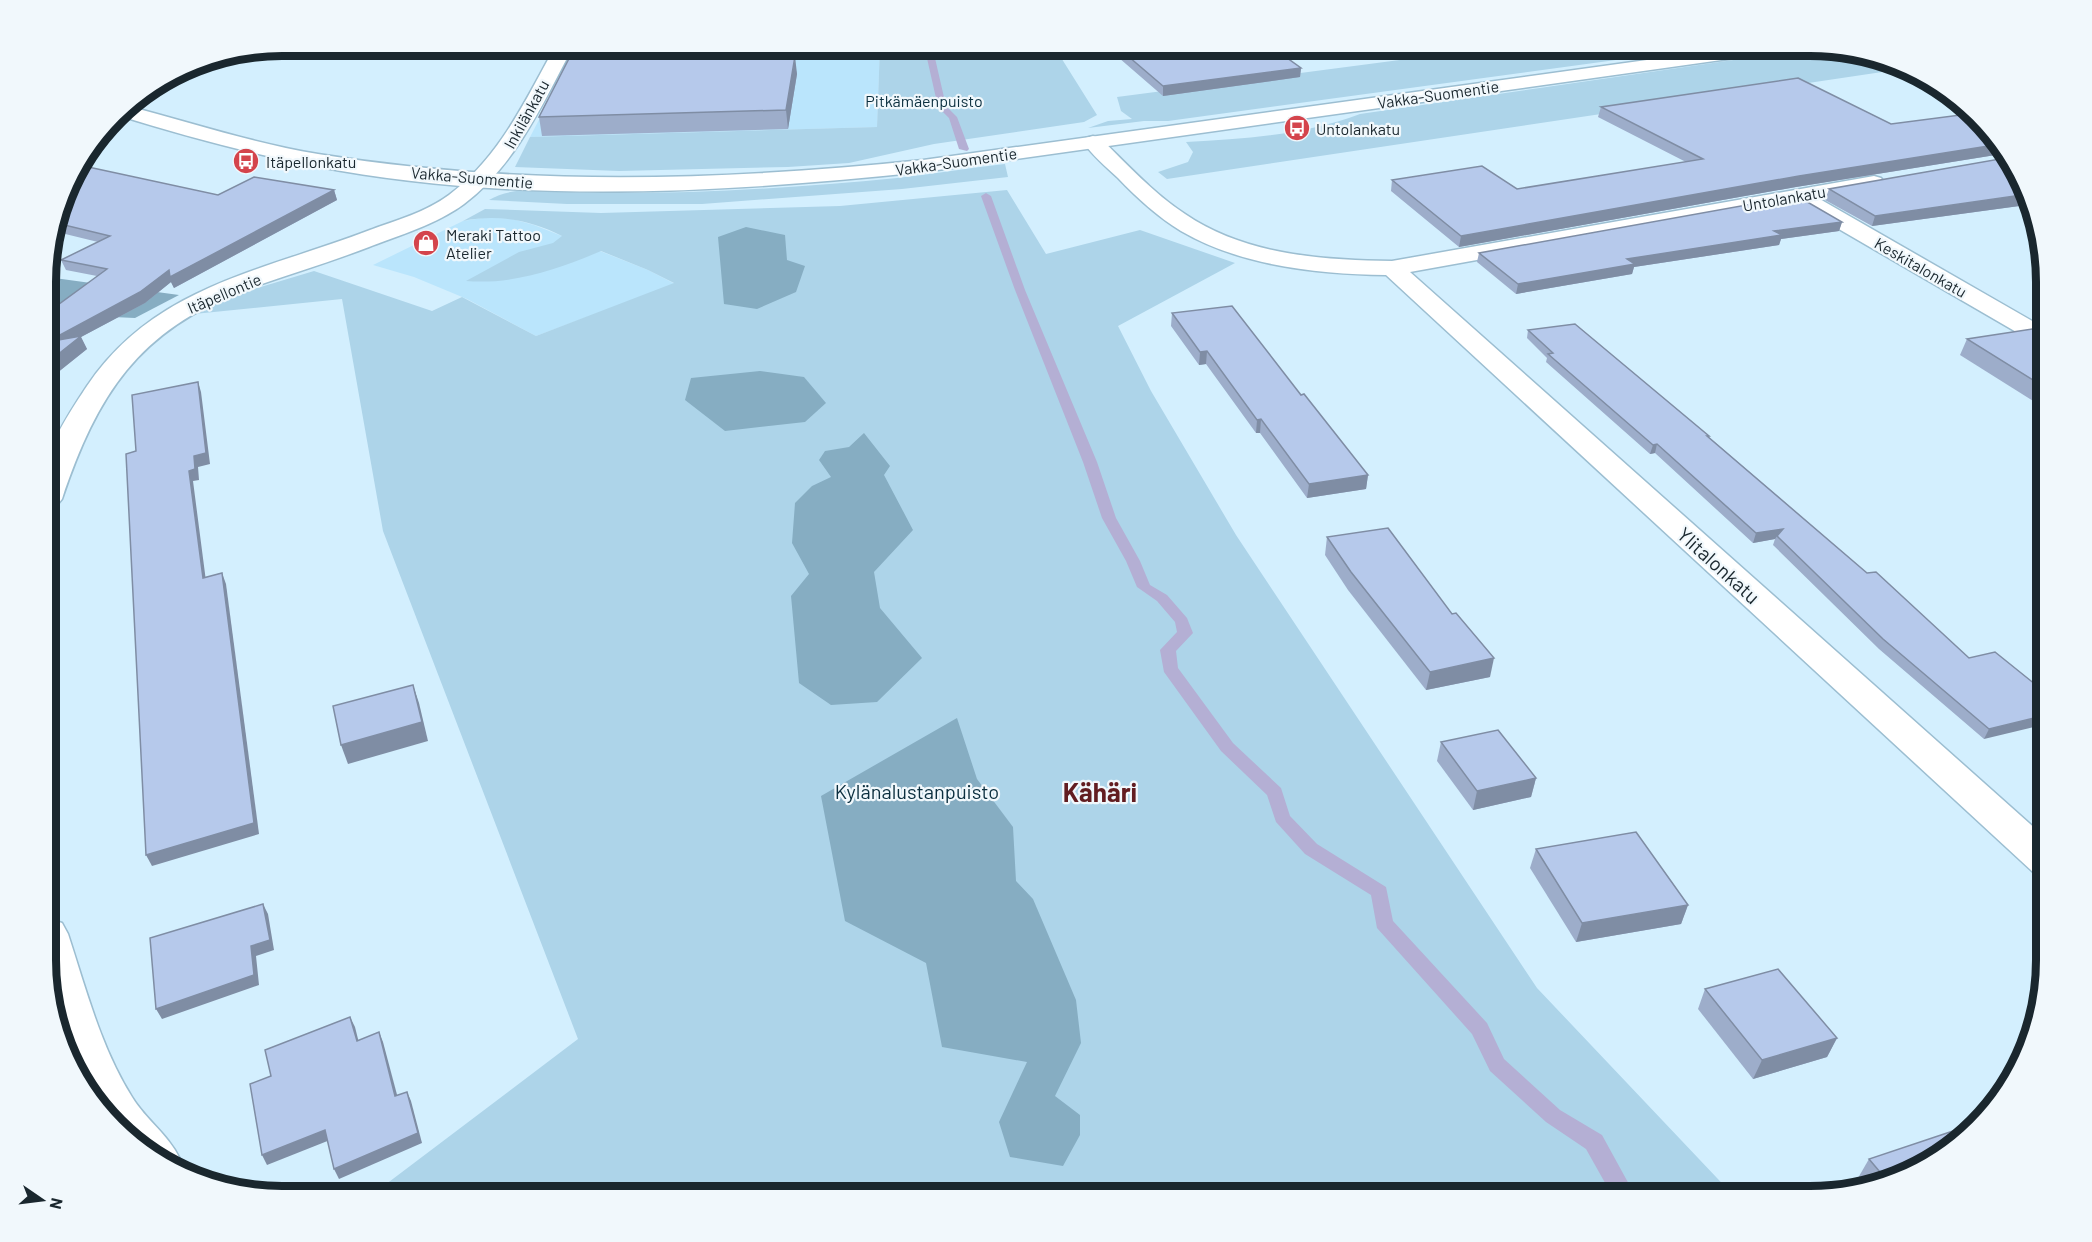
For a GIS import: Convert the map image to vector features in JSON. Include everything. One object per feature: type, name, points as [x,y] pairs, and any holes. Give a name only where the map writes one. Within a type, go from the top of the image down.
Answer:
[{"type":"street","name":"Inkilänkatu","points":[[481,178],[501,158],[514,138],[559,56]]},
{"type":"street","name":"Vakka-Suomentie","points":[[131,113],[200,136],[239,145],[339,163],[414,173],[558,184],[710,184],[843,175],[1709,56]]},
{"type":"street","name":"Untolankatu","points":[[1093,142],[1172,214],[1190,227],[1219,241],[1290,259],[1358,268],[1392,268],[1898,178]]},
{"type":"street","name":"Itäpellontie","points":[[56,473],[100,387],[131,349],[160,324],[215,295],[348,248],[430,213],[455,201],[481,178]]},
{"type":"street","name":"Keskitalonkatu","points":[[1796,195],[2036,333]]},
{"type":"street","name":"Ylitalonkatu","points":[[1392,268],[2036,853]]},
{"type":"street","points":[[56,961],[85,1050],[116,1113],[122,1120]]},
{"type":"shaded area","points":[[572,56],[880,56],[877,127],[530,137]]},
{"type":"shaded area","points":[[489,217],[512,219],[534,225],[648,270],[675,284],[536,336],[467,299],[414,277],[373,265],[463,221]]},
{"type":"green space","name":"Pitkämäenpuisto","points":[[880,56],[944,56],[944,58],[1060,56],[1097,115],[1084,122],[934,144],[849,163],[788,167],[619,171],[515,167],[530,137],[877,127]]},
{"type":"green space","points":[[1430,56],[1645,56],[1168,121],[1144,121],[1088,128],[1108,121],[1132,119],[1121,111],[1117,97]]},
{"type":"green space","points":[[1762,56],[1840,57],[1891,71],[1167,179],[1158,172],[1188,162],[1193,152],[1186,142],[1274,135],[1318,127],[1360,114]]},
{"type":"green space","points":[[1005,164],[1008,177],[902,189],[702,204],[567,204],[489,200],[500,195],[525,190],[630,193],[782,187],[897,178]]},
{"type":"green space","name":"Kylänalustanpuisto","points":[[1007,190],[1046,254],[1140,230],[1235,263],[1118,326],[1151,391],[1236,535],[1537,988],[1725,1186],[384,1186],[578,1039],[383,531],[342,299],[194,314],[241,293],[314,271],[432,311],[462,297],[536,336],[674,283],[601,251],[569,264],[518,278],[484,282],[466,281],[519,252],[553,243],[562,236],[526,222],[501,218],[463,221],[485,209],[601,213],[840,206]]},
{"type":"green space","points":[[746,227],[785,235],[787,260],[805,266],[796,292],[757,309],[724,304],[718,237]]},
{"type":"green space","points":[[56,278],[179,295],[135,318],[56,314]]},
{"type":"green space","points":[[760,371],[804,377],[826,403],[805,422],[725,431],[685,400],[691,378]]},
{"type":"green space","points":[[864,433],[890,466],[884,475],[913,530],[874,572],[880,608],[922,658],[877,702],[831,705],[799,683],[791,596],[809,574],[792,543],[795,503],[812,486],[831,477],[819,460],[825,451],[849,447]]},
{"type":"green space","points":[[957,718],[977,779],[1013,827],[1016,881],[1033,899],[1076,1000],[1081,1043],[1055,1096],[1080,1115],[1080,1135],[1063,1166],[1010,1157],[999,1122],[1027,1062],[942,1047],[926,963],[845,921],[821,796]]},
{"type":"building","points":[[570,56],[795,56],[786,110],[539,117]]},
{"type":"building","points":[[1128,56],[1284,56],[1301,68],[1163,86]]},
{"type":"building","points":[[1798,78],[1891,124],[1962,115],[1991,146],[1799,176],[1461,236],[1392,180],[1482,166],[1517,189],[1703,159],[1601,107]]},
{"type":"building","points":[[2000,159],[2019,195],[1875,216],[1829,189]]},
{"type":"building","points":[[87,167],[218,195],[254,177],[334,190],[170,277],[169,270],[140,292],[56,337],[56,306],[107,269],[61,260],[110,236],[63,225],[73,195]]},
{"type":"building","points":[[1797,196],[1842,222],[1774,231],[1782,235],[1627,259],[1635,264],[1518,284],[1479,253]]},
{"type":"building","points":[[1232,306],[1301,395],[1304,394],[1368,475],[1309,484],[1261,419],[1257,420],[1207,351],[1200,352],[1172,313]]},
{"type":"building","points":[[1575,324],[1867,573],[1876,572],[1969,658],[1995,652],[2036,685],[2036,717],[1989,729],[1883,639],[1777,536],[1783,529],[1756,533],[1657,444],[1653,445],[1548,354],[1553,353],[1528,330]]},
{"type":"building","points":[[2036,328],[2036,382],[1967,339]]},
{"type":"building","points":[[81,336],[56,356],[56,340]]},
{"type":"building","points":[[198,382],[206,453],[194,456],[195,469],[189,471],[203,578],[222,573],[254,823],[146,855],[126,454],[136,451],[132,395]]},
{"type":"building","points":[[1388,528],[1452,614],[1456,613],[1494,658],[1430,672],[1351,572],[1327,537]]},
{"type":"building","points":[[413,685],[422,722],[341,745],[333,706]]},
{"type":"building","points":[[1498,730],[1536,778],[1477,791],[1441,742]]},
{"type":"building","points":[[1636,832],[1688,905],[1582,923],[1536,849]]},
{"type":"building","points":[[263,904],[270,940],[251,946],[254,975],[156,1009],[150,938]]},
{"type":"building","points":[[1778,969],[1837,1038],[1762,1060],[1705,989]]},
{"type":"building","points":[[350,1017],[357,1041],[379,1032],[395,1096],[407,1092],[418,1133],[334,1169],[325,1130],[262,1155],[250,1084],[271,1076],[265,1050]]},
{"type":"building","points":[[1961,1128],[1948,1140],[1923,1156],[1882,1174],[1869,1159]]},
{"type":"waterway","points":[[930,56],[942,107],[953,117],[964,149]]},
{"type":"waterway","points":[[986,196],[1020,290],[1090,462],[1109,518],[1133,561],[1144,587],[1162,598],[1182,621],[1185,633],[1168,650],[1170,668],[1227,747],[1275,792],[1282,818],[1311,849],[1380,892],[1384,923],[1480,1029],[1497,1065],[1553,1116],[1594,1142],[1619,1186]]},
{"type":"place","name":"Untolankatu","points":[[1297,128]]},
{"type":"place","name":"Itäpellonkatu","points":[[246,161]]},
{"type":"place","name":"Meraki Tattoo Atelier","points":[[426,243]]},
{"type":"district","name":"Kähäri","points":[[1100,791]]}]
